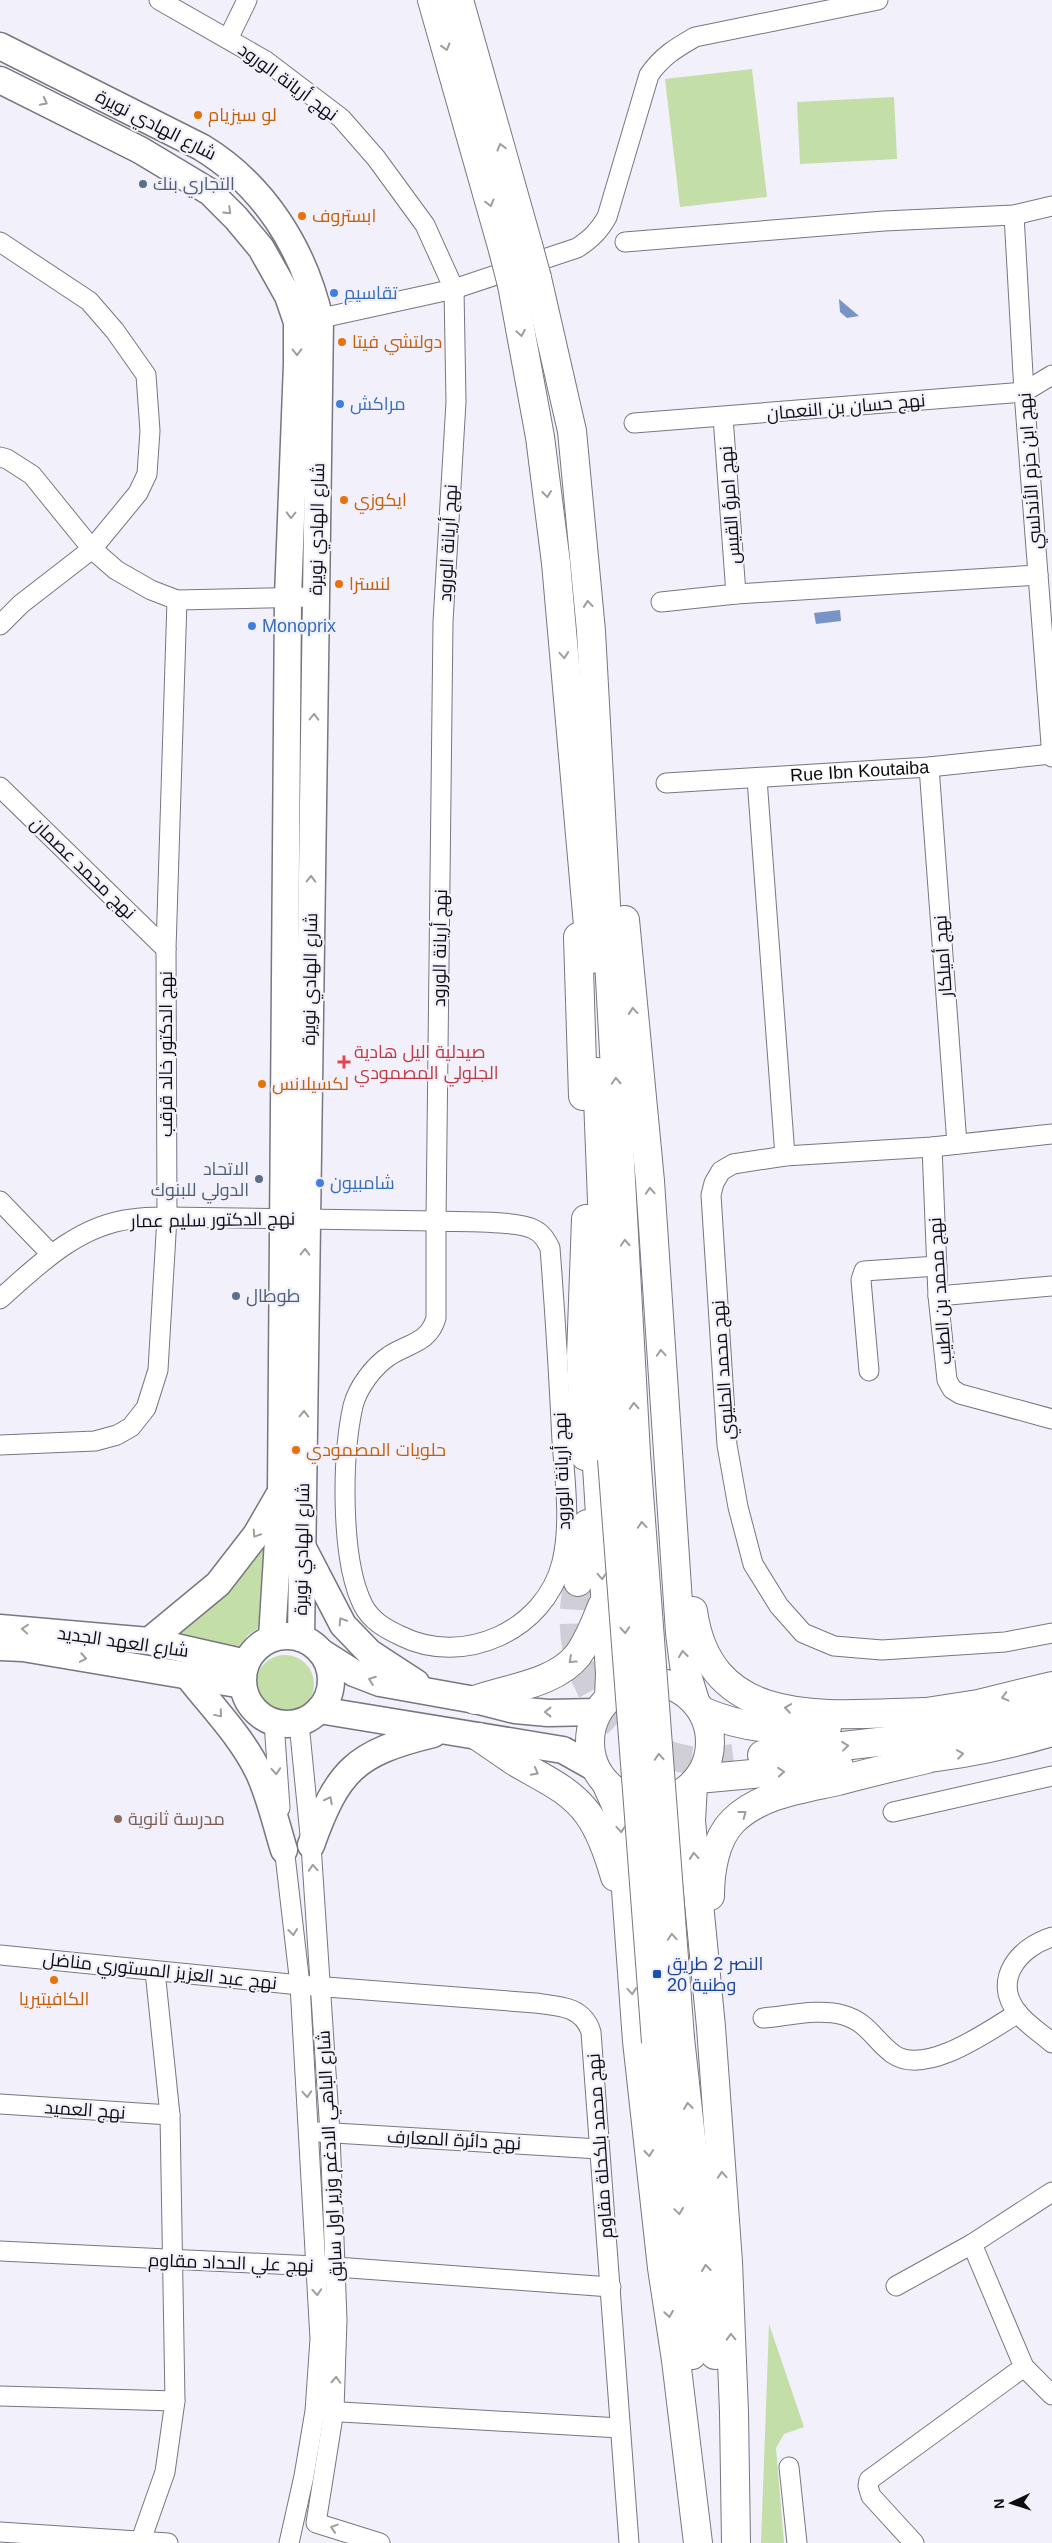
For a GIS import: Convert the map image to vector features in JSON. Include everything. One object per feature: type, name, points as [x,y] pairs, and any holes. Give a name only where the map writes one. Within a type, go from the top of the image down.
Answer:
[{"type":"highway","points":[[432,0],[516,247]]},
{"type":"highway","points":[[459,0],[478,61]]},
{"type":"highway","points":[[464,0],[524,282],[572,431],[591,631],[620,875],[644,1122],[680,1633],[684,1665],[709,1728],[710,1746],[707,1763],[695,1782],[677,1796],[659,1802],[639,1802],[621,1795],[600,1776]]},
{"type":"highway","points":[[524,282],[577,793],[593,987],[624,1457],[681,2230],[698,2418],[705,2543]]},
{"type":"highway","points":[[591,631],[624,1457]]},
{"type":"highway","points":[[577,793],[579,988],[586,1207],[597,1499],[610,1674],[603,1704],[590,1730],[589,1749],[600,1776],[615,1802],[621,1821],[627,1926],[637,2041],[662,2268],[676,2360],[698,2543]]},
{"type":"highway","points":[[578,1582],[587,1534],[581,1356],[586,1207]]},
{"type":"highway","points":[[665,1415],[694,1621],[708,1662],[718,1674],[734,1690],[750,1699],[778,1707],[829,1714],[924,1712]]},
{"type":"highway","points":[[476,1700],[554,1674],[576,1656],[591,1634],[604,1602]]},
{"type":"highway","points":[[603,1704],[625,1686],[644,1681],[663,1682],[681,1689],[699,1706],[731,1723],[759,1728],[826,1727],[978,1704],[1052,1686]]},
{"type":"highway","points":[[744,1757],[922,1737],[968,1730],[1052,1712]]},
{"type":"highway","points":[[695,1782],[927,1759],[1014,1744],[1052,1732]]},
{"type":"highway","points":[[479,1737],[515,1762],[540,1774],[560,1788],[588,1815],[603,1842],[614,1875],[627,1926]]},
{"type":"highway","points":[[711,2027],[710,1885],[714,1860],[721,1837],[733,1822],[748,1809],[773,1798],[927,1759]]},
{"type":"highway","points":[[695,1782],[691,1820],[711,2027],[728,2262],[734,2412],[736,2543]]},
{"type":"highway","points":[[668,2040],[713,2333],[729,2543]]},
{"type":"main road","name":"شارع الهادي نويرة","points":[[0,46],[202,147],[223,160],[244,178],[269,207],[288,235],[314,292],[297,364],[288,597],[295,1219],[302,1547],[311,1645]]},
{"type":"main road","name":"شارع الهادي نويرة","points":[[0,80],[140,150],[210,192],[236,218],[260,248],[288,296],[308,321],[316,597],[295,1219],[272,1638]]},
{"type":"main road","points":[[150,1642],[218,1584],[256,1536],[281,1492]]},
{"type":"main road","points":[[302,1547],[343,1625],[370,1653],[394,1671],[434,1694]]},
{"type":"main road","name":"شارع العهد الجديد","points":[[0,1628],[22,1628],[150,1642],[245,1674]]},
{"type":"main road","points":[[600,1776],[563,1750],[443,1731],[297,1718],[262,1717],[246,1698],[245,1674],[257,1648],[272,1638],[287,1636],[311,1645],[363,1676],[380,1683],[476,1700],[515,1710],[548,1713],[603,1704]]},
{"type":"main road","points":[[297,1718],[328,1697],[331,1682],[328,1666],[311,1645]]},
{"type":"main road","name":"شارع العهد الجديد","points":[[0,1647],[23,1648],[188,1676],[245,1674]]},
{"type":"main road","points":[[188,1676],[224,1721],[258,1772],[270,1802],[284,1850]]},
{"type":"main road","points":[[311,1845],[323,1812],[335,1788],[355,1766],[375,1751],[443,1731]]},
{"type":"street","name":"نهج أريانة الورود","points":[[159,0],[266,61],[340,118],[376,158],[425,225],[454,289],[456,402],[444,622],[436,1221],[436,1318],[432,1330],[422,1338],[388,1356],[360,1386],[354,1404],[349,1436],[345,1521],[352,1570],[364,1606],[385,1629],[431,1647],[457,1647],[486,1641],[516,1628],[536,1610],[549,1591],[562,1563],[567,1515],[550,1248],[544,1236],[531,1228],[497,1222],[436,1221],[295,1219]]},
{"type":"street","points":[[228,40],[248,0]]},
{"type":"street","points":[[308,321],[454,289],[576,248],[600,230],[606,217],[649,75],[658,61],[669,52],[695,37],[877,0]]},
{"type":"street","points":[[625,242],[884,221],[1014,215],[1052,206]]},
{"type":"street","name":"نهج ابن حزم الأندلسي","points":[[1014,215],[1024,392],[1052,755]]},
{"type":"street","points":[[0,242],[88,301],[115,331],[146,375],[150,431],[148,474],[138,493],[92,550],[21,604],[0,626]]},
{"type":"street","name":"نهج حسان بن النعمان","points":[[634,422],[723,417],[1024,392],[1052,375]]},
{"type":"street","name":"نهج امرؤ القيس","points":[[723,417],[736,594]]},
{"type":"street","points":[[0,457],[7,459],[32,475],[92,550],[116,570],[151,590],[176,600],[316,597]]},
{"type":"street","points":[[661,602],[736,594],[1038,575]]},
{"type":"street","name":"نهج الدكتور خالد قرقب","points":[[0,1445],[102,1439],[117,1435],[131,1427],[146,1408],[158,1370],[167,1217],[166,950],[176,600]]},
{"type":"street","name":"Rue Ibn Koutaiba","points":[[666,783],[757,779],[929,767],[1052,755]]},
{"type":"street","name":"نهج أميلكار","points":[[929,767],[957,1144]]},
{"type":"street","points":[[757,779],[785,1156]]},
{"type":"street","name":"نهج محمد عصمان","points":[[0,787],[166,950]]},
{"type":"street","name":"نهج محمد الحليوي","points":[[1052,1134],[932,1147],[785,1156],[733,1164],[721,1171],[714,1183],[711,1195],[727,1445],[738,1507],[753,1564],[779,1606],[802,1633],[834,1646],[882,1650],[1005,1642],[1052,1633]]},
{"type":"street","name":"نهج محمد بن الطيب","points":[[932,1147],[938,1296],[945,1371],[952,1389],[960,1394],[1052,1419]]},
{"type":"street","points":[[0,1201],[51,1254]]},
{"type":"street","name":"نهج الدكتور سليم عمار","points":[[0,1299],[51,1254],[94,1229],[130,1219],[167,1217],[295,1219]]},
{"type":"street","points":[[869,1371],[861,1280],[864,1271],[937,1266]]},
{"type":"street","points":[[938,1296],[1052,1286]]},
{"type":"street","name":"شارع الباهي الادغم وزير اول سابق","points":[[297,1718],[311,1845],[330,2133],[336,2267],[337,2320],[334,2410],[316,2523],[380,2543]]},
{"type":"street","name":"شارع الباهي الادغم وزير اول سابق","points":[[289,2543],[304,2476],[315,2411],[320,2339],[300,1985],[284,1850],[297,1718]]},
{"type":"street","points":[[893,1812],[1052,1776]]},
{"type":"street","points":[[1052,1937],[1029,1946],[1018,1958],[1010,1973],[1007,1986],[1010,2000],[1018,2013],[1052,2042]]},
{"type":"street","name":"نهج عبد العزيز المستوري مناضل","points":[[0,1955],[320,1986]]},
{"type":"street","points":[[141,2542],[165,2472],[175,2402],[171,2260],[170,2116],[155,1971]]},
{"type":"street","name":"نهج محمد بلكحلة مقاوم","points":[[320,1986],[562,2006],[577,2012],[588,2021],[591,2032],[629,2543]]},
{"type":"street","points":[[763,2018],[821,2013],[841,2014],[862,2022],[893,2054],[905,2060],[917,2061],[959,2049],[1018,2013]]},
{"type":"street","name":"نهج العميد","points":[[0,2104],[170,2116]]},
{"type":"street","name":"نهج دائرة المعارف","points":[[309,2131],[599,2149]]},
{"type":"street","points":[[896,2286],[972,2244],[1052,2192]]},
{"type":"street","points":[[972,2244],[1024,2367],[1052,2396]]},
{"type":"street","name":"نهج علي الحداد مقاوم","points":[[0,2251],[336,2267],[611,2287]]},
{"type":"street","points":[[914,2543],[871,2496],[868,2486],[869,2480],[1024,2367]]},
{"type":"street","points":[[0,2396],[175,2402]]},
{"type":"street","points":[[315,2411],[334,2410],[620,2428]]},
{"type":"street","points":[[788,2467],[797,2543]]},
{"type":"street","points":[[2,2536],[168,2543]]},
{"type":"green space","points":[[752,69],[767,197],[680,207],[665,79]]},
{"type":"green space","points":[[894,97],[897,159],[800,164],[797,102]]},
{"type":"green space","points":[[265,1536],[262,1625],[248,1635],[239,1650],[174,1638]]},
{"type":"green space","points":[[285,1655],[296,1657],[309,1668],[314,1684],[312,1695],[301,1708],[285,1713],[274,1711],[261,1700],[256,1684],[258,1673],[269,1660]]},
{"type":"green space","points":[[769,2324],[804,2427],[784,2434],[776,2448],[784,2543],[761,2543]]},
{"type":"water","points":[[839,299],[859,316],[847,318],[840,312]]},
{"type":"water","points":[[840,610],[841,621],[816,624],[814,613]]},
{"type":"tunnel","points":[[578,1582],[574,1606],[577,1654],[584,1676],[595,1697],[609,1715],[626,1731],[647,1745],[674,1756],[702,1761],[744,1757]]},
{"type":"place","name":"لو سيزيام","points":[[198,115]]},
{"type":"place","name":"التجاري بنك","points":[[143,184]]},
{"type":"place","name":"ابستروف","points":[[302,216]]},
{"type":"place","name":"تقاسيم","points":[[334,293]]},
{"type":"place","name":"دولتشي فيتا","points":[[342,342]]},
{"type":"place","name":"مراكش","points":[[340,404]]},
{"type":"place","name":"ايكوزي","points":[[344,500]]},
{"type":"place","name":"لنسترا","points":[[339,584]]},
{"type":"place","name":"Monoprix","points":[[252,626]]},
{"type":"place","name":"صيدلية اليل هادية الجلولي المصمودي","points":[[344,1062]]},
{"type":"place","name":"لكسيلانس","points":[[262,1084]]},
{"type":"place","name":"الاتحاد الدولي للبنوك","points":[[259,1179]]},
{"type":"place","name":"شامبيون","points":[[320,1183]]},
{"type":"place","name":"طوطال","points":[[236,1296]]},
{"type":"place","name":"حلويات المصمودي","points":[[296,1450]]},
{"type":"place","name":"مدرسة ثانوية","points":[[118,1819]]},
{"type":"place","name":"النصر 2 طريق وطنية 20","points":[[657,1974]]},
{"type":"place","name":"الكافيتيريا","points":[[54,1980]]}]
